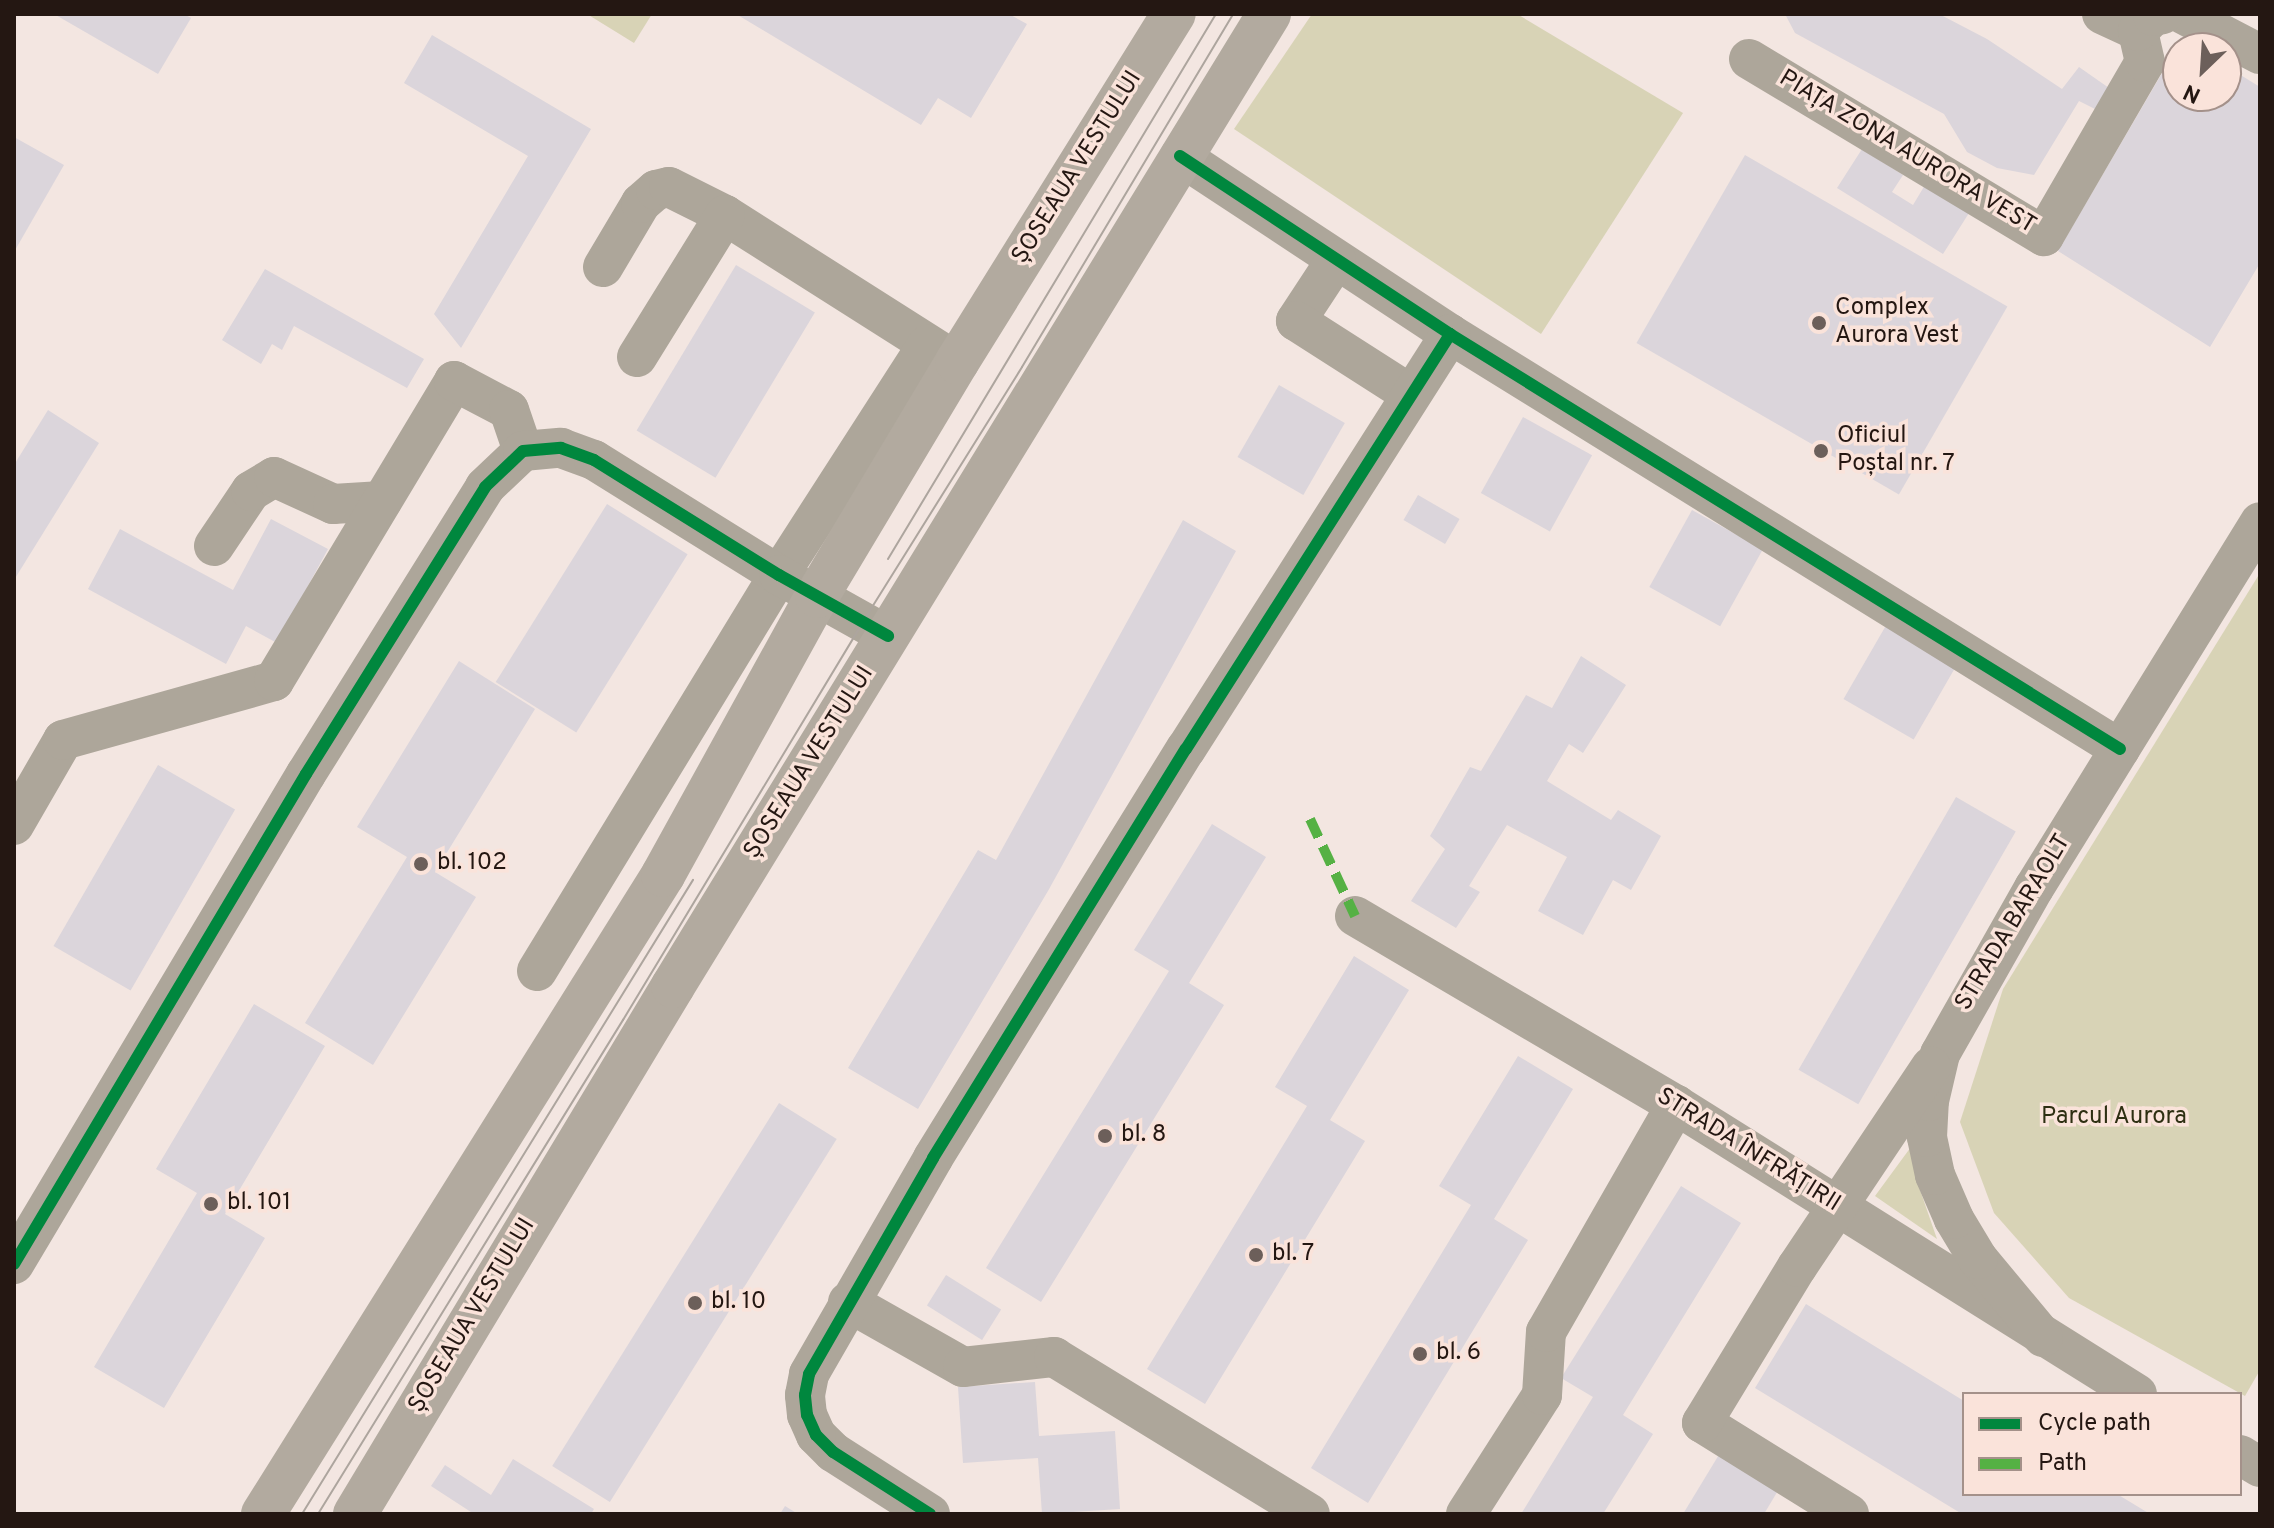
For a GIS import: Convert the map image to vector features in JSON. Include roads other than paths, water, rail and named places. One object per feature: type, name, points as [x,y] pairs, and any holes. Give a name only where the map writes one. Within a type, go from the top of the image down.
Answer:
[{"type":"main road","name":"ȘOSEAUA VESTULUI","points":[[263,1514],[663,875],[817,596],[942,353],[1174,14]]},
{"type":"main road","name":"ȘOSEAUA VESTULUI","points":[[355,1514],[1269,14]]},
{"type":"main road","points":[[246,1514],[291,1473]]},
{"type":"street","points":[[2102,14],[2151,22]]},
{"type":"street","points":[[2183,14],[2260,54]]},
{"type":"street","name":"PIAȚA ZONA AURORA VEST","points":[[1749,59],[2044,236],[2145,62],[2151,22]]},
{"type":"street","points":[[1180,156],[1450,334],[2120,749]]},
{"type":"street","points":[[537,971],[779,575],[942,353],[725,215],[669,187],[656,190],[641,203],[603,267]]},
{"type":"street","points":[[637,357],[725,215]]},
{"type":"street","points":[[1336,260],[1296,321],[1410,394]]},
{"type":"street","points":[[930,1514],[833,1452],[816,1435],[807,1415],[805,1395],[809,1374],[848,1302],[1129,841],[1450,334]]},
{"type":"street","points":[[14,825],[63,740],[274,681],[454,381],[509,410],[542,449]]},
{"type":"street","points":[[14,1264],[306,774],[477,500],[502,467],[542,449],[594,460],[779,575],[888,636]]},
{"type":"street","points":[[214,546],[251,491],[274,477],[333,504],[382,501]]},
{"type":"street","name":"STRADA BARAOLT","points":[[2043,1337],[1978,1259],[1954,1219],[1935,1175],[1927,1137],[1929,1101],[1940,1054],[1972,993],[2260,522]]},
{"type":"street","name":"STRADA ÎNFRĂȚIRII","points":[[1355,916],[1676,1105],[2134,1392]]},
{"type":"street","points":[[1849,1514],[1702,1423],[1837,1207],[1940,1054]]},
{"type":"street","points":[[1466,1514],[1542,1395],[1546,1332],[1676,1105]]},
{"type":"street","points":[[848,1302],[963,1367],[1054,1357],[1310,1514]]},
{"type":"street","points":[[2242,1456],[2260,1467]]},
{"type":"tram line","points":[[888,559],[1216,14]]},
{"type":"tram line","points":[[318,1514],[1022,367],[1233,14]]},
{"type":"tram line","points":[[302,1514],[693,880]]},
{"type":"place","name":"Complex Aurora Vest","points":[[1819,323]]},
{"type":"place","name":"Oficiul Poștal nr. 7","points":[[1821,451]]},
{"type":"place","name":"bl. 102","points":[[421,864]]},
{"type":"place","name":"bl. 8","points":[[1105,1136]]},
{"type":"place","name":"bl. 101","points":[[211,1204]]},
{"type":"place","name":"bl. 7","points":[[1256,1255]]},
{"type":"place","name":"bl. 10","points":[[695,1303]]},
{"type":"place","name":"bl. 6","points":[[1420,1354]]},
{"type":"park label","name":"Parcul Aurora","points":[[2114,1118]]}]
